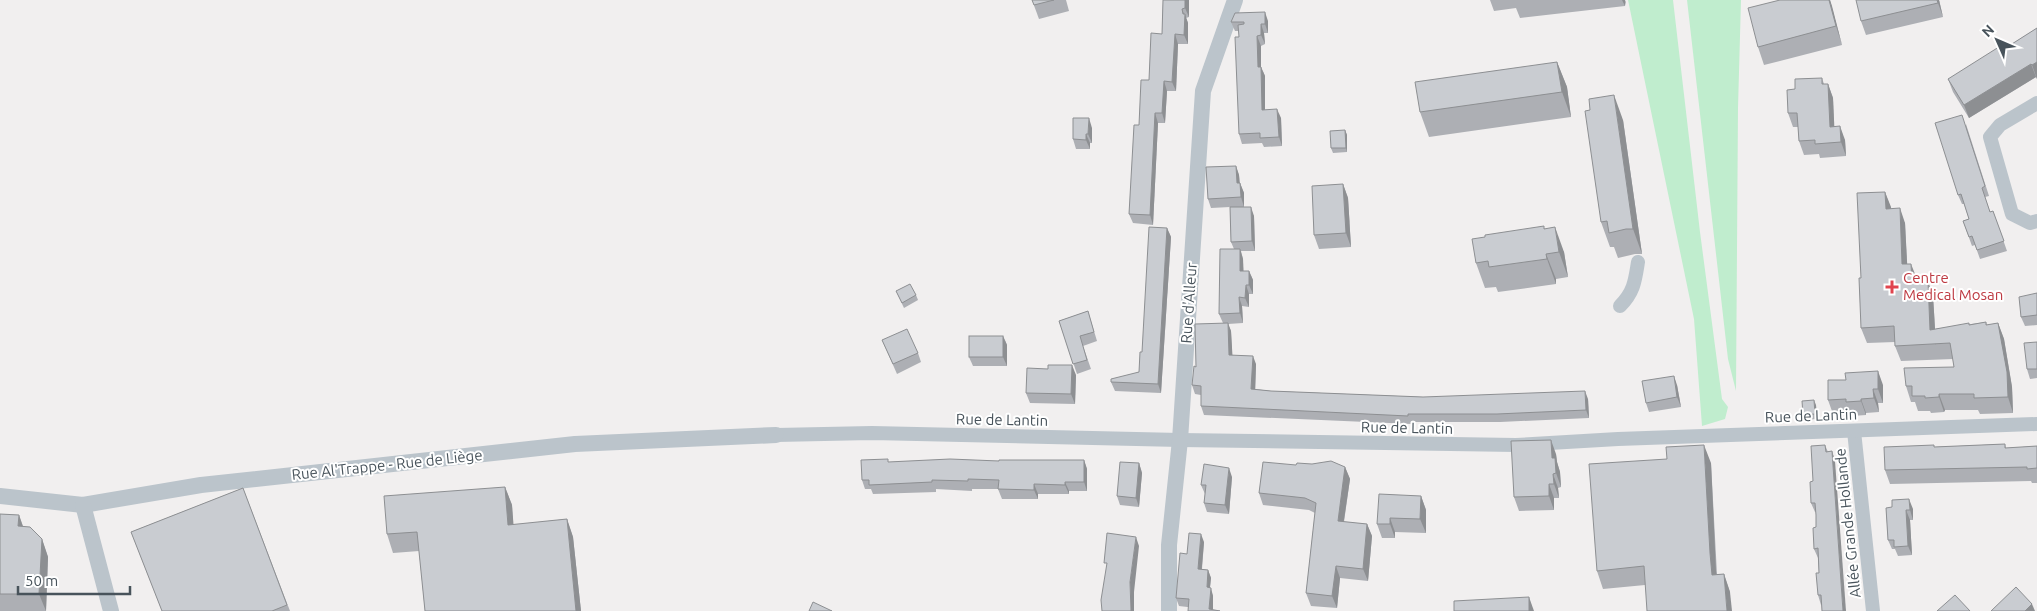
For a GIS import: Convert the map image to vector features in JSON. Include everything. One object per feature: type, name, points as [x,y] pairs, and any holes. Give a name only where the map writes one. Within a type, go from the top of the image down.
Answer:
[{"type":"street","name":"Rue d'Alleur","points":[[1169,611],[1169,545],[1180,440],[1204,91],[1235,0]]},
{"type":"street","points":[[2037,103],[2000,124],[1990,137],[2012,214],[2030,223],[2037,221]]},
{"type":"street","points":[[1620,306],[1630,297],[1635,282],[1638,262]]},
{"type":"street","name":"Rue de Lantin","points":[[776,435],[872,433],[1516,445],[1618,439],[2037,424]]},
{"type":"street","name":"Allée Grande Hollande","points":[[1854,431],[1873,611]]},
{"type":"street","name":"Rue Al'Trappe - Rue de Liège","points":[[0,496],[83,505],[201,485],[575,444],[776,435]]},
{"type":"street","points":[[83,505],[111,611]]},
{"type":"green space","points":[[1628,0],[1673,0],[1722,399],[1728,407],[1725,419],[1702,426],[1694,319]]},
{"type":"green space","points":[[1687,0],[1741,0],[1738,108],[1736,391],[1728,359]]},
{"type":"building","points":[[1032,0],[1054,0],[1034,5]]},
{"type":"building","points":[[1163,0],[1185,0],[1185,8],[1182,9],[1183,14],[1185,14],[1184,35],[1175,34],[1172,82],[1164,81],[1162,113],[1155,113],[1150,215],[1129,214],[1134,125],[1139,125],[1141,80],[1149,80],[1151,33],[1162,34]]},
{"type":"building","points":[[1780,0],[1829,0],[1836,26],[1758,47],[1748,8]]},
{"type":"building","points":[[1856,0],[1937,0],[1938,3],[1861,21]]},
{"type":"building","points":[[1265,12],[1265,24],[1261,24],[1261,35],[1257,36],[1258,67],[1261,67],[1262,110],[1277,109],[1279,137],[1260,138],[1260,133],[1239,134],[1235,37],[1239,37],[1238,25],[1244,24],[1244,22],[1231,22],[1235,13]]},
{"type":"building","points":[[2037,28],[2037,62],[1964,105],[1948,79],[2002,45],[2004,49]]},
{"type":"building","points":[[1557,62],[1562,92],[1420,112],[1415,82]]},
{"type":"building","points":[[1822,78],[1822,84],[1828,84],[1830,127],[1840,126],[1841,142],[1815,144],[1815,140],[1799,141],[1797,113],[1788,113],[1787,90],[1795,89],[1795,79]]},
{"type":"building","points":[[1614,95],[1633,229],[1609,233],[1607,221],[1601,222],[1585,111],[1590,110],[1589,99]]},
{"type":"building","points":[[1962,115],[1985,186],[1982,188],[1990,212],[1993,211],[2004,241],[1977,250],[1972,236],[1969,237],[1963,221],[1969,219],[1961,194],[1958,195],[1935,123]]},
{"type":"building","points":[[1073,118],[1089,118],[1086,140],[1073,139]]},
{"type":"building","points":[[1345,130],[1346,148],[1331,148],[1330,131]]},
{"type":"building","points":[[1236,166],[1237,183],[1240,183],[1241,197],[1208,199],[1206,167]]},
{"type":"building","points":[[1343,184],[1346,233],[1314,235],[1312,186]]},
{"type":"building","points":[[1885,192],[1886,209],[1900,208],[1902,264],[1911,264],[1912,282],[1928,281],[1930,330],[1969,323],[1969,325],[1986,322],[1986,325],[1998,323],[2007,372],[2008,397],[1974,398],[1974,394],[1939,394],[1939,397],[1925,398],[1925,396],[1912,396],[1912,386],[1906,386],[1904,368],[1954,367],[1950,343],[1895,346],[1894,326],[1861,328],[1857,193]]},
{"type":"building","points":[[1230,207],[1251,207],[1252,241],[1231,242]]},
{"type":"building","points":[[1544,226],[1544,229],[1555,227],[1559,252],[1546,254],[1547,259],[1489,267],[1488,261],[1476,263],[1472,239],[1485,237],[1485,235]]},
{"type":"building","points":[[1149,227],[1167,228],[1158,384],[1111,382],[1111,379],[1139,372],[1140,352],[1142,352]]},
{"type":"building","points":[[1220,249],[1240,249],[1240,271],[1249,271],[1249,285],[1246,285],[1245,298],[1239,297],[1240,313],[1219,314]]},
{"type":"building","points":[[910,284],[916,295],[902,303],[896,291]]},
{"type":"building","points":[[2037,293],[2037,315],[2021,317],[2019,297]]},
{"type":"building","points":[[1088,311],[1094,332],[1080,336],[1087,360],[1073,364],[1059,321]]},
{"type":"building","points":[[1228,323],[1229,355],[1253,356],[1251,389],[1423,397],[1585,391],[1586,410],[1497,414],[1408,414],[1408,416],[1201,406],[1201,386],[1192,385],[1194,366],[1196,367],[1195,324]]},
{"type":"building","points":[[907,329],[918,353],[893,364],[882,340]]},
{"type":"building","points":[[969,336],[1003,336],[1003,357],[969,357]]},
{"type":"building","points":[[2037,342],[2037,369],[2027,369],[2024,343]]},
{"type":"building","points":[[1048,365],[1072,365],[1071,394],[1026,393],[1027,368],[1048,369]]},
{"type":"building","points":[[1878,371],[1878,389],[1873,389],[1874,398],[1846,402],[1846,399],[1828,400],[1828,380],[1846,380],[1845,373]]},
{"type":"building","points":[[1674,376],[1677,397],[1646,403],[1642,381]]},
{"type":"building","points":[[1814,400],[1815,414],[1803,415],[1802,401]]},
{"type":"building","points":[[1551,440],[1552,458],[1555,458],[1556,473],[1553,474],[1554,484],[1549,484],[1549,496],[1514,497],[1511,441]]},
{"type":"building","points":[[2005,444],[2005,448],[2037,446],[2037,468],[1885,470],[1884,447]]},
{"type":"building","points":[[1704,445],[1712,575],[1724,574],[1727,611],[1647,611],[1644,566],[1597,571],[1589,464],[1667,459],[1666,447]]},
{"type":"building","points":[[1825,445],[1826,452],[1832,451],[1843,611],[1822,611],[1821,595],[1818,595],[1816,573],[1819,573],[1818,548],[1814,549],[1813,528],[1816,527],[1816,515],[1815,503],[1811,503],[1810,482],[1813,481],[1811,446]]},
{"type":"building","points":[[888,459],[888,462],[950,459],[999,461],[1084,460],[1084,482],[1065,482],[1065,485],[1034,484],[1034,490],[998,489],[999,480],[932,480],[932,482],[869,485],[869,480],[862,480],[861,460]]},
{"type":"building","points":[[1331,461],[1345,467],[1338,521],[1367,524],[1363,569],[1336,566],[1332,596],[1306,593],[1316,503],[1305,498],[1259,493],[1263,462],[1296,465],[1297,463],[1312,464]]},
{"type":"building","points":[[1120,462],[1139,463],[1136,498],[1117,496]]},
{"type":"building","points":[[1204,464],[1229,468],[1225,505],[1204,503],[1206,485],[1201,485]]},
{"type":"building","points":[[505,487],[508,525],[567,519],[576,611],[425,611],[417,532],[387,534],[384,496]]},
{"type":"building","points":[[243,488],[287,605],[272,611],[162,611],[131,532]]},
{"type":"building","points":[[1379,494],[1421,496],[1420,519],[1390,518],[1390,524],[1377,524]]},
{"type":"building","points":[[1909,499],[1910,510],[1906,510],[1908,546],[1894,547],[1894,540],[1888,540],[1886,508],[1892,507],[1892,500]]},
{"type":"building","points":[[0,514],[19,515],[18,526],[30,527],[42,539],[39,594],[0,594]]},
{"type":"building","points":[[1107,533],[1136,537],[1130,582],[1131,611],[1102,611],[1101,600],[1107,563],[1104,563]]},
{"type":"building","points":[[1189,533],[1201,534],[1198,569],[1208,570],[1207,587],[1211,588],[1209,609],[1220,611],[1188,611],[1189,599],[1176,598],[1180,553],[1187,554]]},
{"type":"building","points":[[2016,587],[2032,604],[2025,611],[1991,611]]},
{"type":"building","points":[[1955,595],[1970,611],[1937,611]]},
{"type":"building","points":[[1529,597],[1529,611],[1454,611],[1454,601]]},
{"type":"building","points":[[813,602],[832,611],[809,611]]},
{"type":"place","name":"Centre Medical Mosan","points":[[1892,287]]}]
